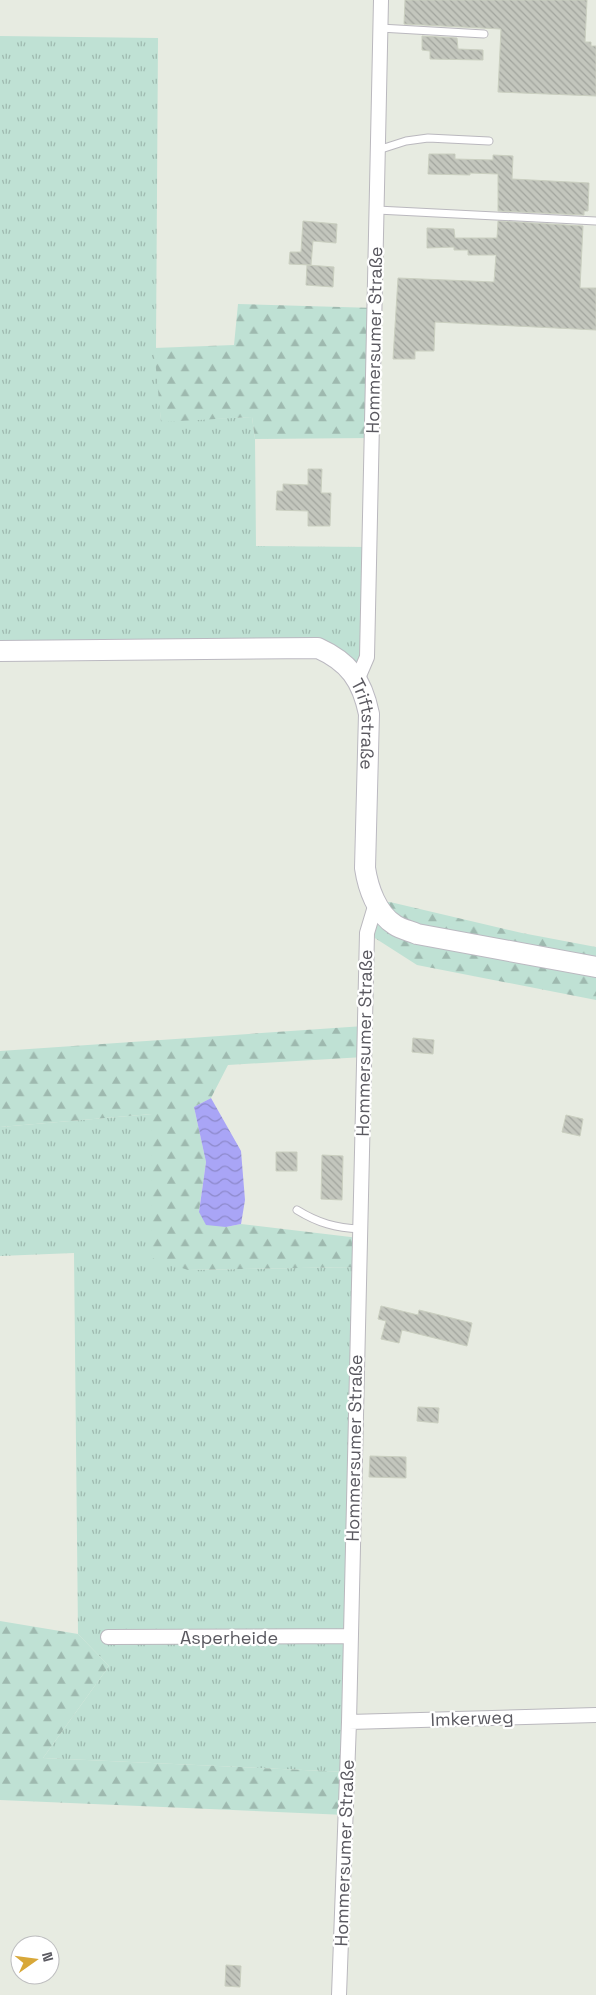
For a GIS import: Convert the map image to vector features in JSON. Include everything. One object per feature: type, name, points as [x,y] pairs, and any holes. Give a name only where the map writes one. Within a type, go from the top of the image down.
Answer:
[{"type":"street","name":"Hommersumer Straße","points":[[358,678],[367,657],[381,0]]},
{"type":"street","name":"Triftstraße","points":[[0,651],[318,648],[331,654],[358,678],[365,694],[369,714],[365,868],[367,884],[385,916],[394,924],[417,934],[596,967]]},
{"type":"street","name":"Hommersumer Straße","points":[[339,1995],[349,1722],[367,933],[376,903]]},
{"type":"street","name":"Asperheide","points":[[108,1637],[350,1636]]},
{"type":"street","name":"Imkerweg","points":[[349,1722],[596,1714]]},
{"type":"lane","points":[[380,28],[484,34]]},
{"type":"lane","points":[[378,150],[406,141],[428,138],[489,140]]},
{"type":"lane","points":[[377,210],[596,221]]},
{"type":"lane","points":[[297,1210],[327,1225],[360,1229]]},
{"type":"green space","points":[[0,36],[158,38],[156,347],[161,421],[252,417],[255,439],[256,546],[370,547],[367,657],[358,678],[331,654],[0,651]]},
{"type":"green space","points":[[238,304],[375,308],[372,438],[255,439],[252,417],[161,422],[154,348],[234,345]]},
{"type":"green space","points":[[390,902],[522,933],[596,947],[596,1000],[417,965],[367,933],[376,903]]},
{"type":"green space","points":[[364,1026],[364,1057],[228,1065],[211,1098],[194,1107],[206,1162],[199,1211],[226,1227],[241,1224],[359,1238],[359,1267],[188,1270],[152,1258],[152,1114],[0,1127],[0,1051]]},
{"type":"green space","points":[[152,1114],[188,1270],[359,1267],[347,1772],[43,1758],[109,1666],[78,1634],[74,1253],[0,1256],[0,1127]]},
{"type":"green space","points":[[0,1621],[78,1634],[109,1666],[43,1758],[347,1772],[346,1815],[0,1800]]},
{"type":"water","points":[[211,1098],[241,1151],[245,1200],[241,1224],[226,1227],[206,1225],[199,1212],[206,1162],[194,1107]]},
{"type":"building","points":[[405,0],[587,0],[585,42],[591,42],[591,46],[596,46],[596,96],[498,92],[501,29],[404,24]]},
{"type":"building","points":[[422,36],[457,38],[458,49],[483,50],[483,60],[430,59],[430,51],[422,50]]},
{"type":"building","points":[[429,154],[455,154],[455,159],[493,160],[493,155],[513,156],[512,179],[589,183],[588,211],[584,211],[584,215],[498,211],[498,174],[428,174]]},
{"type":"building","points":[[303,221],[337,224],[336,243],[313,241],[311,265],[289,264],[290,252],[301,252]]},
{"type":"building","points":[[498,221],[583,226],[580,288],[596,288],[596,330],[435,322],[434,351],[415,351],[415,359],[393,359],[398,278],[494,282],[496,255],[468,255],[468,250],[454,250],[454,247],[427,248],[427,228],[454,229],[455,238],[497,238]]},
{"type":"building","points":[[307,265],[334,267],[333,287],[306,285]]},
{"type":"building","points":[[308,469],[322,469],[321,493],[331,493],[330,526],[308,526],[308,511],[276,510],[277,491],[283,491],[283,484],[308,485]]},
{"type":"building","points":[[413,1038],[434,1040],[433,1054],[412,1052]]},
{"type":"building","points":[[566,1115],[583,1119],[580,1136],[562,1132]]},
{"type":"building","points":[[276,1152],[297,1152],[297,1171],[276,1171]]},
{"type":"building","points":[[322,1155],[343,1156],[342,1200],[321,1199]]},
{"type":"building","points":[[381,1306],[418,1315],[419,1310],[472,1323],[467,1346],[402,1330],[399,1343],[381,1339],[386,1321],[378,1319]]},
{"type":"building","points":[[418,1407],[439,1408],[438,1423],[417,1421]]},
{"type":"building","points":[[370,1456],[406,1457],[406,1478],[369,1477]]},
{"type":"building","points":[[226,1965],[241,1966],[240,1987],[225,1986]]}]
